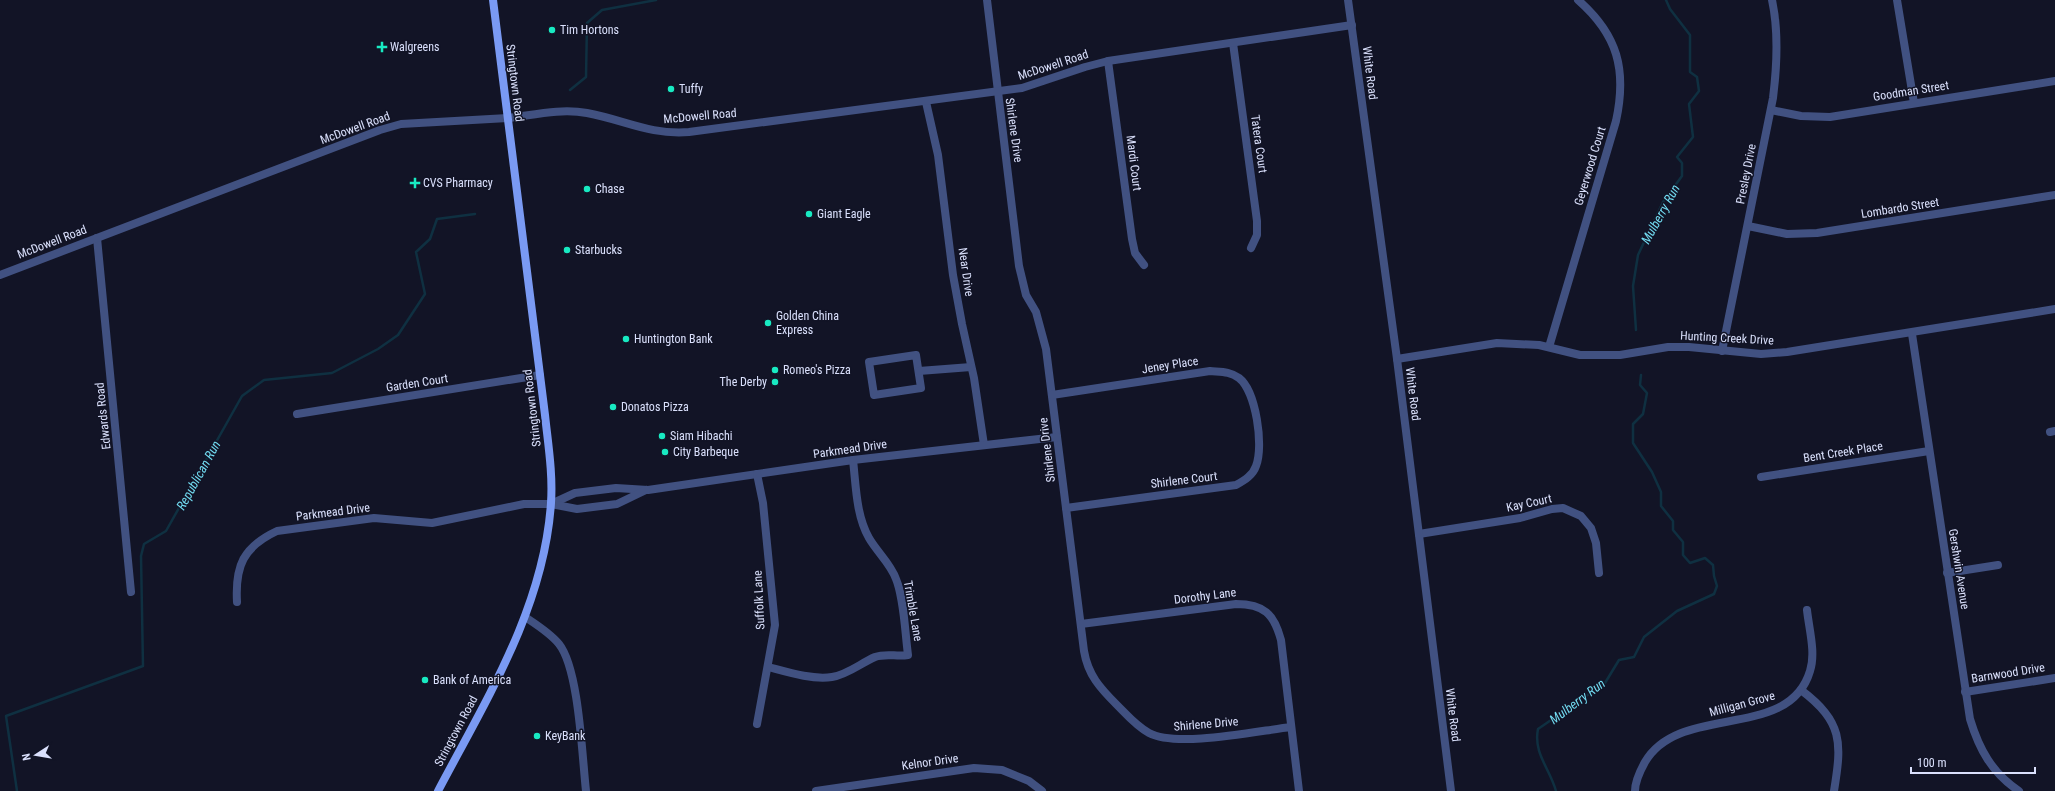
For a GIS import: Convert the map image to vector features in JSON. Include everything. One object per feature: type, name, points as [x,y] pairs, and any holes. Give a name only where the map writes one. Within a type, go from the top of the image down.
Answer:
[{"type":"main road","name":"Stringtown Road","points":[[438,791],[506,660],[525,617],[539,576],[551,504],[549,450],[493,0]]},
{"type":"street","name":"Shirlene Drive","points":[[987,0],[1019,266],[1026,296],[1036,312],[1046,349],[1086,662],[1094,681],[1138,726],[1149,734],[1173,740],[1187,740],[1291,727]]},
{"type":"street","name":"White Road","points":[[1348,0],[1397,359],[1451,791]]},
{"type":"street","name":"Geyerwood Court","points":[[1549,347],[1616,121],[1621,88],[1620,68],[1606,31],[1596,16],[1578,0]]},
{"type":"street","name":"Presley Drive","points":[[1722,351],[1771,110],[1777,70],[1777,37],[1772,0]]},
{"type":"street","points":[[1897,0],[1914,103]]},
{"type":"street","name":"McDowell Road","points":[[0,275],[380,130],[402,124],[508,118],[556,112],[586,112],[648,130],[674,133],[997,92],[1033,86],[1085,67],[1108,61],[1352,25]]},
{"type":"street","name":"Tatera Court","points":[[1233,43],[1257,221],[1257,235],[1251,248]]},
{"type":"street","name":"Mardi Court","points":[[1108,61],[1132,239],[1135,253],[1144,265]]},
{"type":"street","name":"Goodman Street","points":[[1771,110],[1802,116],[1830,117],[2055,81]]},
{"type":"street","name":"Near Drive","points":[[926,102],[938,155],[953,275],[971,367],[984,445]]},
{"type":"street","name":"Lombardo Street","points":[[1748,226],[1787,234],[1818,233],[2055,195]]},
{"type":"street","name":"Edwards Road","points":[[97,238],[131,592]]},
{"type":"street","name":"Hunting Creek Drive","points":[[1397,359],[1498,343],[1518,343],[1549,347],[1580,355],[1620,355],[1668,348],[1689,347],[1761,354],[1787,352],[1912,334],[2055,309]]},
{"type":"street","name":"Gershwin Avenue","points":[[1912,334],[1970,719],[1976,739],[1984,756],[1995,772],[2007,783],[2020,791]]},
{"type":"street","points":[[916,355],[918,371],[921,388],[874,395],[869,362],[916,355]]},
{"type":"street","points":[[918,371],[971,367]]},
{"type":"street","name":"Jeney Place","points":[[1052,395],[1210,371],[1230,372],[1246,384],[1251,394],[1256,424]]},
{"type":"street","name":"Garden Court","points":[[297,414],[540,375]]},
{"type":"street","name":"Shirlene Court","points":[[1066,508],[1236,485],[1248,477],[1256,465],[1259,447],[1256,424]]},
{"type":"street","name":"Parkmead Drive","points":[[551,504],[577,493],[616,488],[648,490],[853,460],[1057,437]]},
{"type":"street","name":"Bent Creek Place","points":[[1761,478],[1929,451]]},
{"type":"street","name":"Trimble Lane","points":[[768,667],[792,673],[833,677],[886,654],[896,657],[908,655],[902,602],[896,579],[868,538],[863,525],[858,508],[853,460]]},
{"type":"street","name":"Suffolk Lane","points":[[757,474],[763,503],[775,613],[775,625],[757,724]]},
{"type":"street","name":"Parkmead Drive","points":[[237,602],[236,586],[241,562],[252,547],[264,537],[277,531],[374,518],[432,523],[524,504],[551,504],[577,509],[617,504],[648,490]]},
{"type":"street","name":"Kay Court","points":[[1419,534],[1520,518],[1552,509],[1563,508],[1581,516],[1591,528],[1596,543],[1599,574]]},
{"type":"street","points":[[1947,573],[1998,565]]},
{"type":"street","name":"Dorothy Lane","points":[[1081,624],[1236,604],[1247,604],[1263,608],[1277,626],[1299,791]]},
{"type":"street","name":"Milligan Grove","points":[[1635,791],[1638,777],[1648,757],[1666,739],[1686,731],[1778,708],[1794,698],[1801,690],[1811,670],[1812,659],[1807,610]]},
{"type":"street","points":[[525,617],[555,639],[568,660],[574,685],[586,791]]},
{"type":"street","name":"Barnwood Drive","points":[[1965,692],[2055,678]]},
{"type":"street","points":[[1801,690],[1822,708],[1835,727],[1840,751],[1834,791]]},
{"type":"street","name":"Kelnor Drive","points":[[816,791],[974,768],[1002,770],[1029,780],[1042,791]]},
{"type":"waterway","name":"Republican Run","points":[[570,90],[586,77],[587,23],[602,10],[656,0]]},
{"type":"waterway","name":"Mulberry Run","points":[[1636,330],[1633,286],[1638,255],[1663,202],[1682,176],[1682,163],[1677,157],[1693,137],[1689,104],[1699,91],[1697,77],[1690,72],[1690,35],[1670,9],[1666,0]]},
{"type":"waterway","name":"Republican Run","points":[[17,791],[6,716],[143,666],[141,556],[144,544],[166,531],[242,396],[264,380],[332,373],[378,349],[398,335],[425,294],[416,252],[430,239],[437,219],[475,214]]},
{"type":"waterway","name":"Mulberry Run","points":[[1556,791],[1540,753],[1537,738],[1538,729],[1605,683],[1619,660],[1634,657],[1644,637],[1677,611],[1714,594],[1717,586],[1713,565],[1705,558],[1690,563],[1683,555],[1683,542],[1673,530],[1673,521],[1661,506],[1661,492],[1652,472],[1633,443],[1633,424],[1643,414],[1647,393],[1640,385],[1641,375]]},
{"type":"place","name":"Tim Hortons","points":[[552,30]]},
{"type":"place","name":"Walgreens","points":[[382,47]]},
{"type":"place","name":"Tuffy","points":[[671,89]]},
{"type":"place","name":"CVS Pharmacy","points":[[415,183]]},
{"type":"place","name":"Chase","points":[[587,189]]},
{"type":"place","name":"Giant Eagle","points":[[809,214]]},
{"type":"place","name":"Starbucks","points":[[567,250]]},
{"type":"place","name":"Golden China Express","points":[[768,323]]},
{"type":"place","name":"Huntington Bank","points":[[626,339]]},
{"type":"place","name":"Romeo's Pizza","points":[[775,370]]},
{"type":"place","name":"The Derby","points":[[775,382]]},
{"type":"place","name":"Donatos Pizza","points":[[613,407]]},
{"type":"place","name":"Siam Hibachi","points":[[662,436]]},
{"type":"place","name":"City Barbeque","points":[[665,452]]},
{"type":"place","name":"Bank of America","points":[[425,680]]},
{"type":"place","name":"KeyBank","points":[[537,736]]}]
